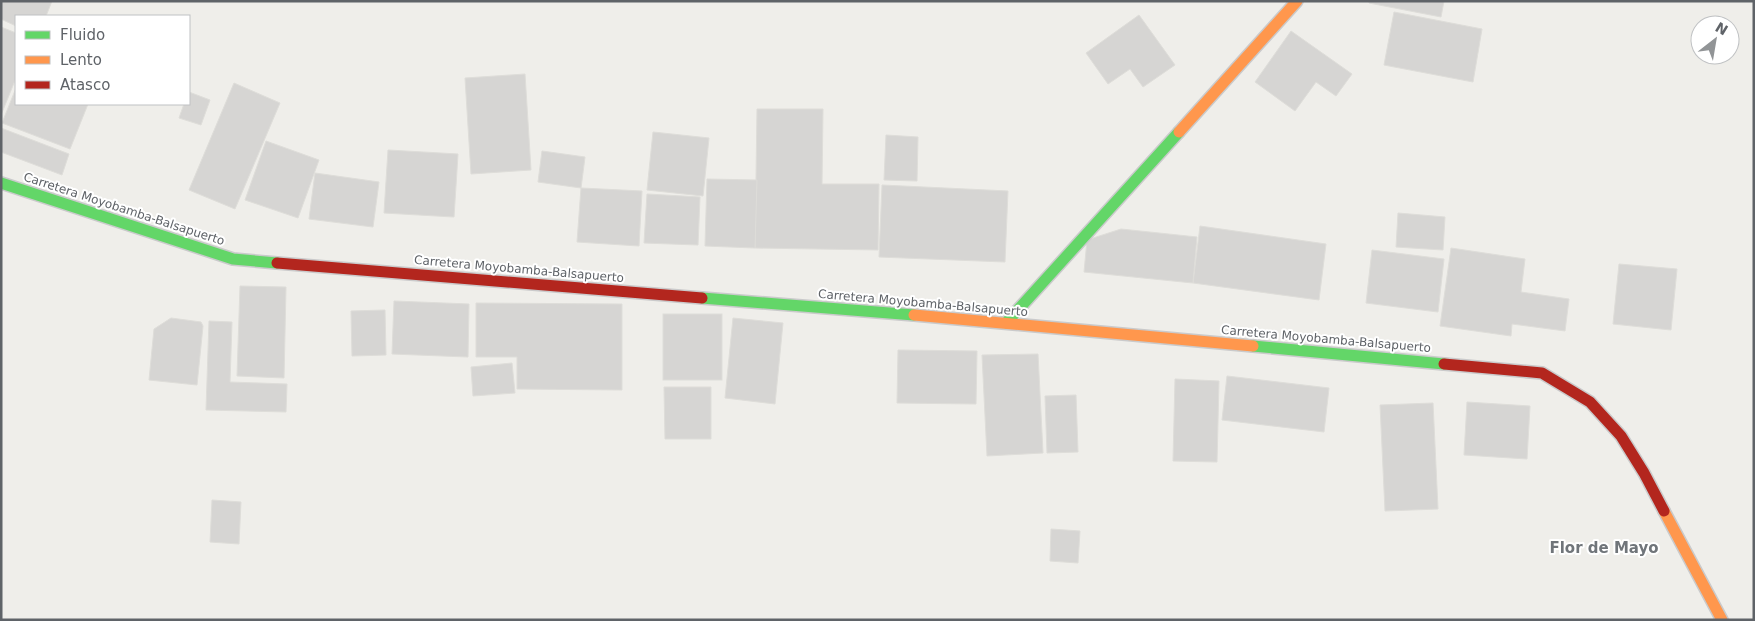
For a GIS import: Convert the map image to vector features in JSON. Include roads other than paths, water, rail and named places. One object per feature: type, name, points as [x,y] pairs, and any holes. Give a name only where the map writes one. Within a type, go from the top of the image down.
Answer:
[{"type":"street","points":[[1006,323],[1297,1]]},
{"type":"street","name":"Carretera Moyobamba-Balsapuerto","points":[[1,183],[233,258],[1006,323],[1542,373],[1590,402],[1622,436],[1644,473],[1722,620]]},
{"type":"district","name":"Flor de Mayo","points":[[1604,548]]}]
